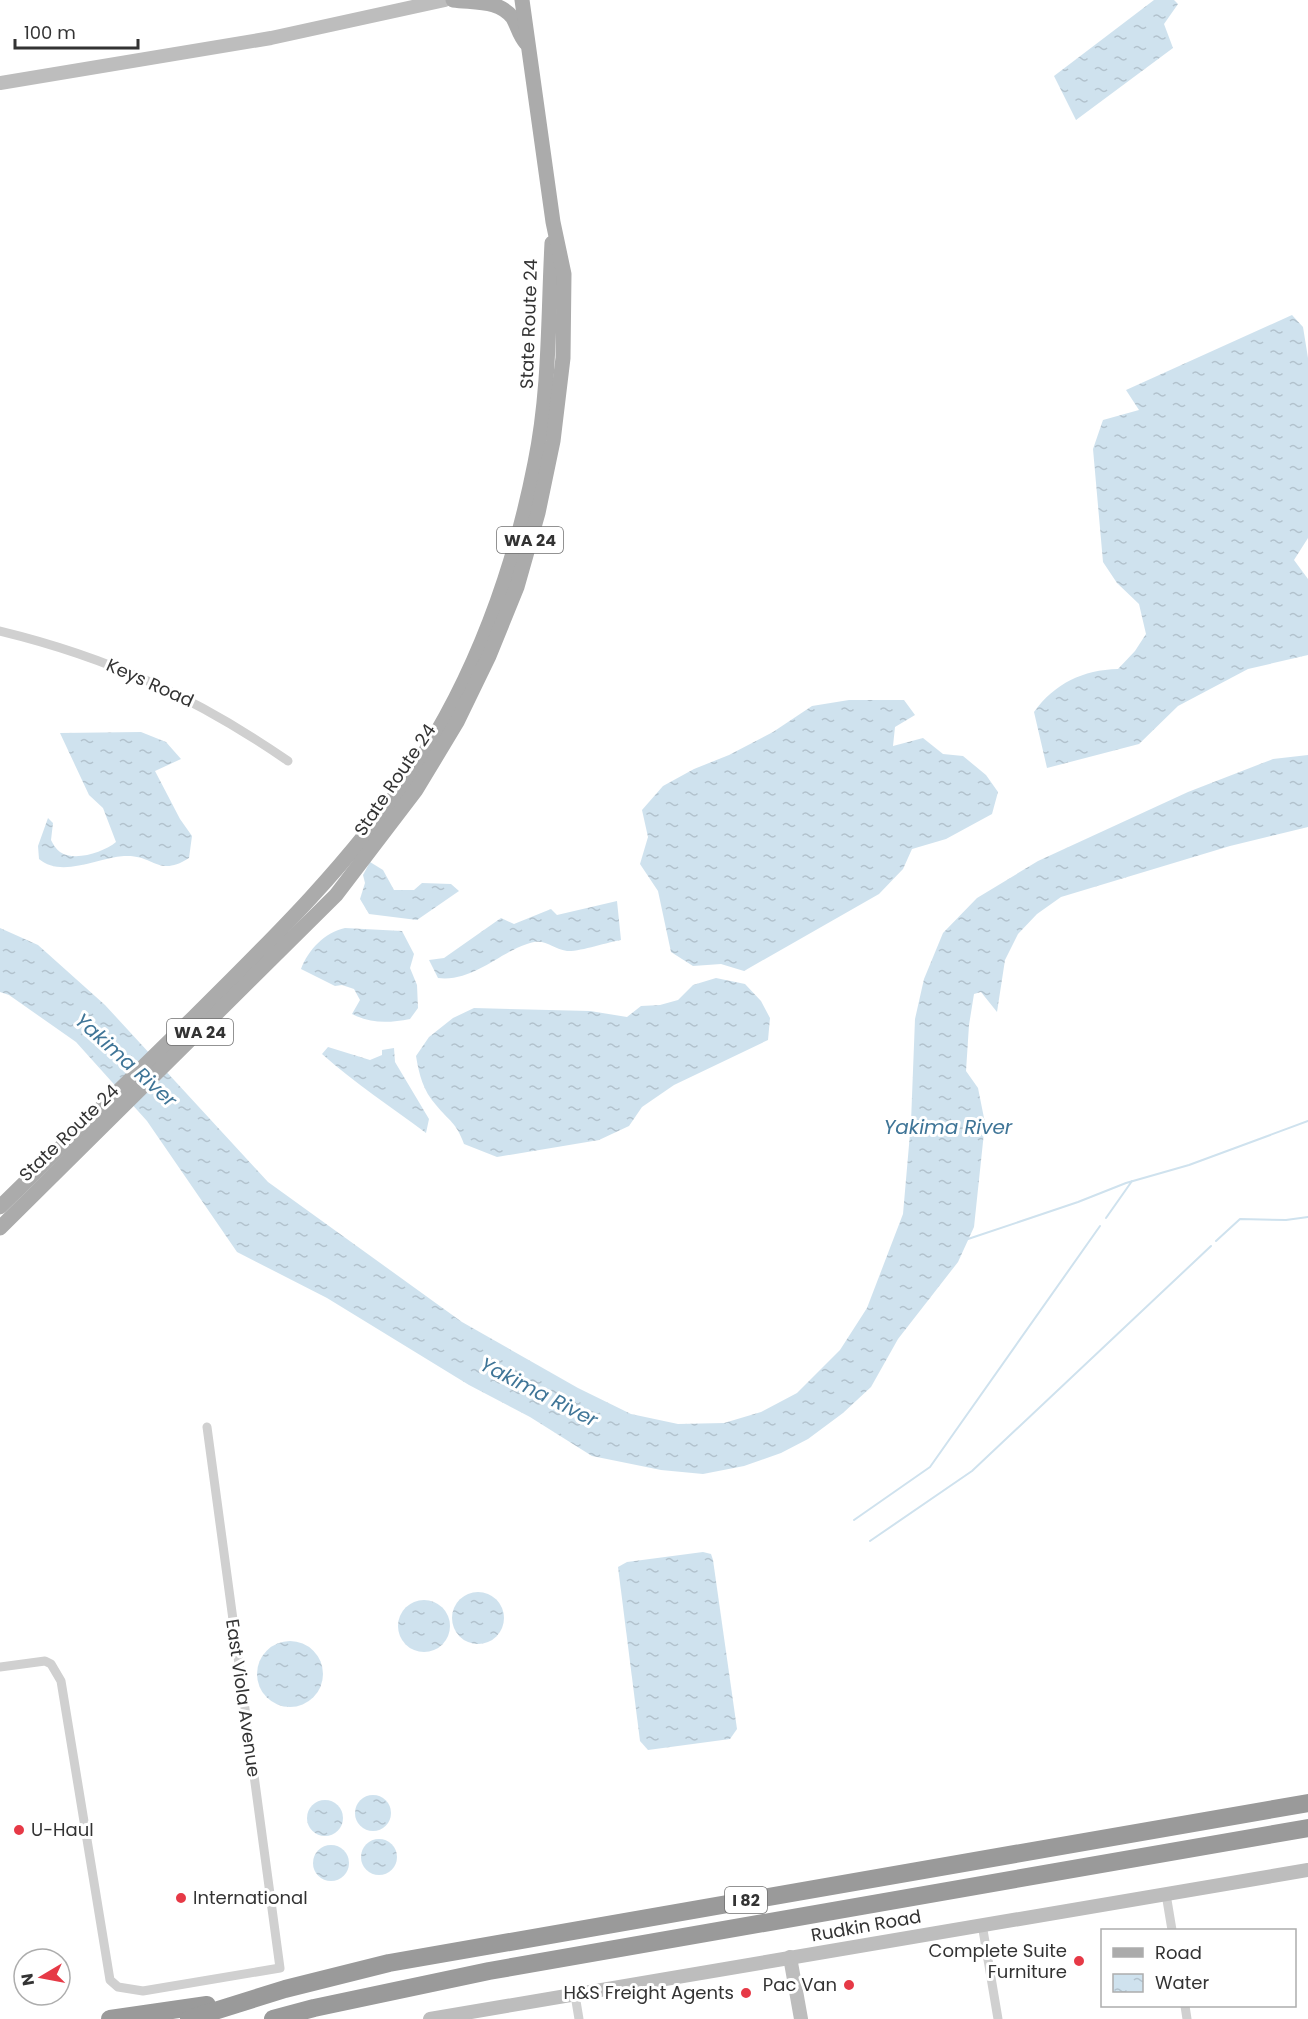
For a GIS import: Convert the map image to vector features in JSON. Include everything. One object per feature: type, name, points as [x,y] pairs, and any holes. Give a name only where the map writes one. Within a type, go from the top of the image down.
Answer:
[{"type":"highway","name":"I 82","points":[[189,2019],[285,1989],[389,1963],[1308,1803]]},
{"type":"highway","name":"I 82","points":[[273,2019],[314,2008],[489,1971],[1308,1828]]},
{"type":"highway","points":[[315,2017],[436,1988],[489,1971]]},
{"type":"highway","points":[[110,2019],[211,2004],[285,1989]]},
{"type":"main road","points":[[453,0],[471,2],[491,0],[500,3],[511,16],[518,34],[530,47]]},
{"type":"main road","name":"State Route 24","points":[[0,1228],[320,912],[385,822],[435,761],[474,688],[502,626],[527,555],[553,441],[563,358],[564,274],[553,222],[522,0]]},
{"type":"main road","name":"State Route 24","points":[[0,1207],[292,921],[385,822]]},
{"type":"street","points":[[0,83],[271,38],[445,0]]},
{"type":"street","name":"Keys Road","points":[[0,631],[62,647],[141,676],[206,708],[288,761]]},
{"type":"street","name":"East Viola Avenue","points":[[0,1667],[45,1661],[51,1664],[61,1681],[110,1980],[118,1988],[143,1992],[280,1968],[207,1428]]},
{"type":"street","name":"Rudkin Road","points":[[430,2019],[1308,1870]]},
{"type":"street","points":[[1166,1894],[1172,1929]]},
{"type":"street","points":[[982,1924],[998,2019]]},
{"type":"street","points":[[790,1957],[801,2019]]},
{"type":"street","points":[[575,1995],[579,2019]]},
{"type":"water","points":[[1154,0],[1174,0],[1178,4],[1164,24],[1173,48],[1076,120],[1054,76]]},
{"type":"water","points":[[1292,315],[1303,327],[1308,358],[1308,538],[1294,560],[1308,579],[1308,655],[1248,669],[1178,706],[1139,744],[1047,768],[1034,712],[1051,693],[1071,680],[1093,672],[1118,669],[1135,651],[1146,634],[1139,604],[1117,583],[1103,562],[1093,449],[1103,420],[1139,410],[1126,390]]},
{"type":"water","points":[[849,700],[904,700],[915,715],[895,727],[893,746],[923,738],[943,754],[963,756],[986,775],[998,792],[992,814],[946,839],[912,849],[903,869],[879,894],[744,971],[721,964],[693,966],[671,952],[658,891],[640,864],[648,837],[642,810],[663,786],[773,732],[812,706]]},
{"type":"water","points":[[141,732],[166,742],[181,759],[155,771],[180,819],[192,836],[189,858],[179,864],[163,866],[142,858],[124,856],[69,867],[58,867],[39,859],[38,846],[48,818],[53,823],[51,840],[59,851],[66,855],[89,854],[116,842],[103,808],[89,795],[60,733]]},
{"type":"water","name":"Yakima River","points":[[1308,755],[1308,827],[1230,846],[1061,897],[1037,914],[1018,934],[1005,960],[997,1012],[981,992],[974,994],[966,1071],[978,1088],[985,1123],[974,1227],[958,1262],[898,1339],[871,1387],[843,1413],[808,1439],[781,1453],[744,1466],[703,1474],[661,1470],[592,1456],[530,1417],[469,1385],[327,1298],[237,1252],[147,1121],[76,1042],[9,995],[0,992],[0,928],[38,945],[105,1005],[268,1182],[462,1322],[578,1388],[631,1414],[678,1424],[724,1423],[761,1412],[797,1393],[840,1350],[867,1308],[903,1214],[911,1122],[915,1019],[924,979],[943,933],[977,898],[1038,861],[1188,792],[1273,759]]},
{"type":"water","points":[[370,862],[383,870],[394,890],[414,890],[422,883],[451,884],[459,891],[417,920],[369,914],[360,899],[365,883],[363,875]]},
{"type":"water","points":[[617,901],[621,940],[572,951],[534,942],[516,948],[474,972],[451,978],[438,978],[429,960],[444,958],[501,918],[514,924],[551,909],[557,915]]},
{"type":"water","points":[[345,928],[402,931],[414,954],[410,968],[417,985],[418,1008],[410,1019],[381,1022],[352,1014],[360,1000],[354,989],[342,985],[335,986],[301,969],[308,955],[318,943],[331,933]]},
{"type":"water","points":[[716,978],[745,984],[761,1001],[770,1018],[768,1040],[674,1085],[642,1107],[629,1126],[599,1140],[497,1157],[464,1144],[455,1126],[432,1100],[422,1082],[416,1056],[429,1037],[453,1018],[474,1008],[590,1011],[627,1017],[641,1006],[660,1005],[678,1000],[693,985]]},
{"type":"water","points":[[328,1047],[370,1060],[382,1055],[382,1050],[394,1048],[395,1062],[429,1119],[426,1133],[322,1054]]},
{"type":"water","points":[[703,1552],[711,1554],[713,1560],[737,1729],[730,1739],[648,1750],[640,1741],[618,1567],[627,1562]]},
{"type":"water","points":[[478,1592],[488,1594],[496,1600],[502,1608],[504,1618],[502,1628],[496,1636],[488,1642],[478,1644],[468,1642],[460,1636],[454,1628],[452,1618],[454,1608],[460,1600],[468,1594]]},
{"type":"water","points":[[424,1600],[434,1602],[442,1608],[448,1616],[450,1626],[448,1636],[442,1644],[434,1650],[424,1652],[414,1650],[406,1644],[400,1636],[398,1626],[400,1616],[406,1608],[414,1602]]},
{"type":"water","points":[[290,1641],[302,1644],[313,1651],[320,1662],[323,1674],[320,1686],[313,1697],[302,1704],[290,1707],[278,1704],[267,1697],[260,1686],[257,1674],[260,1662],[267,1651],[278,1644]]},
{"type":"water","points":[[373,1795],[385,1801],[391,1813],[385,1825],[373,1831],[361,1825],[355,1813],[361,1801]]},
{"type":"water","points":[[325,1800],[338,1805],[343,1818],[338,1831],[325,1836],[312,1831],[307,1818],[312,1805]]},
{"type":"water","points":[[379,1839],[392,1844],[397,1857],[392,1870],[379,1875],[366,1870],[361,1857],[366,1844]]},
{"type":"water","points":[[331,1845],[343,1851],[349,1863],[343,1875],[331,1881],[319,1875],[313,1863],[319,1851]]},
{"type":"waterway","points":[[968,1239],[1078,1202],[1126,1183],[1189,1165],[1308,1121]]},
{"type":"waterway","points":[[1106,1218],[1132,1181]]},
{"type":"waterway","points":[[1216,1241],[1240,1219],[1286,1220],[1308,1217]]},
{"type":"waterway","points":[[854,1520],[930,1467],[1100,1226]]},
{"type":"waterway","points":[[870,1541],[972,1471],[1211,1246]]},
{"type":"place","name":"U-Haul","points":[[19,1830]]},
{"type":"place","name":"International","points":[[181,1898]]},
{"type":"place","name":"Complete Suite Furniture","points":[[1079,1961]]},
{"type":"place","name":"Pac Van","points":[[849,1985]]},
{"type":"place","name":"H&S Freight Agents","points":[[746,1993]]}]
